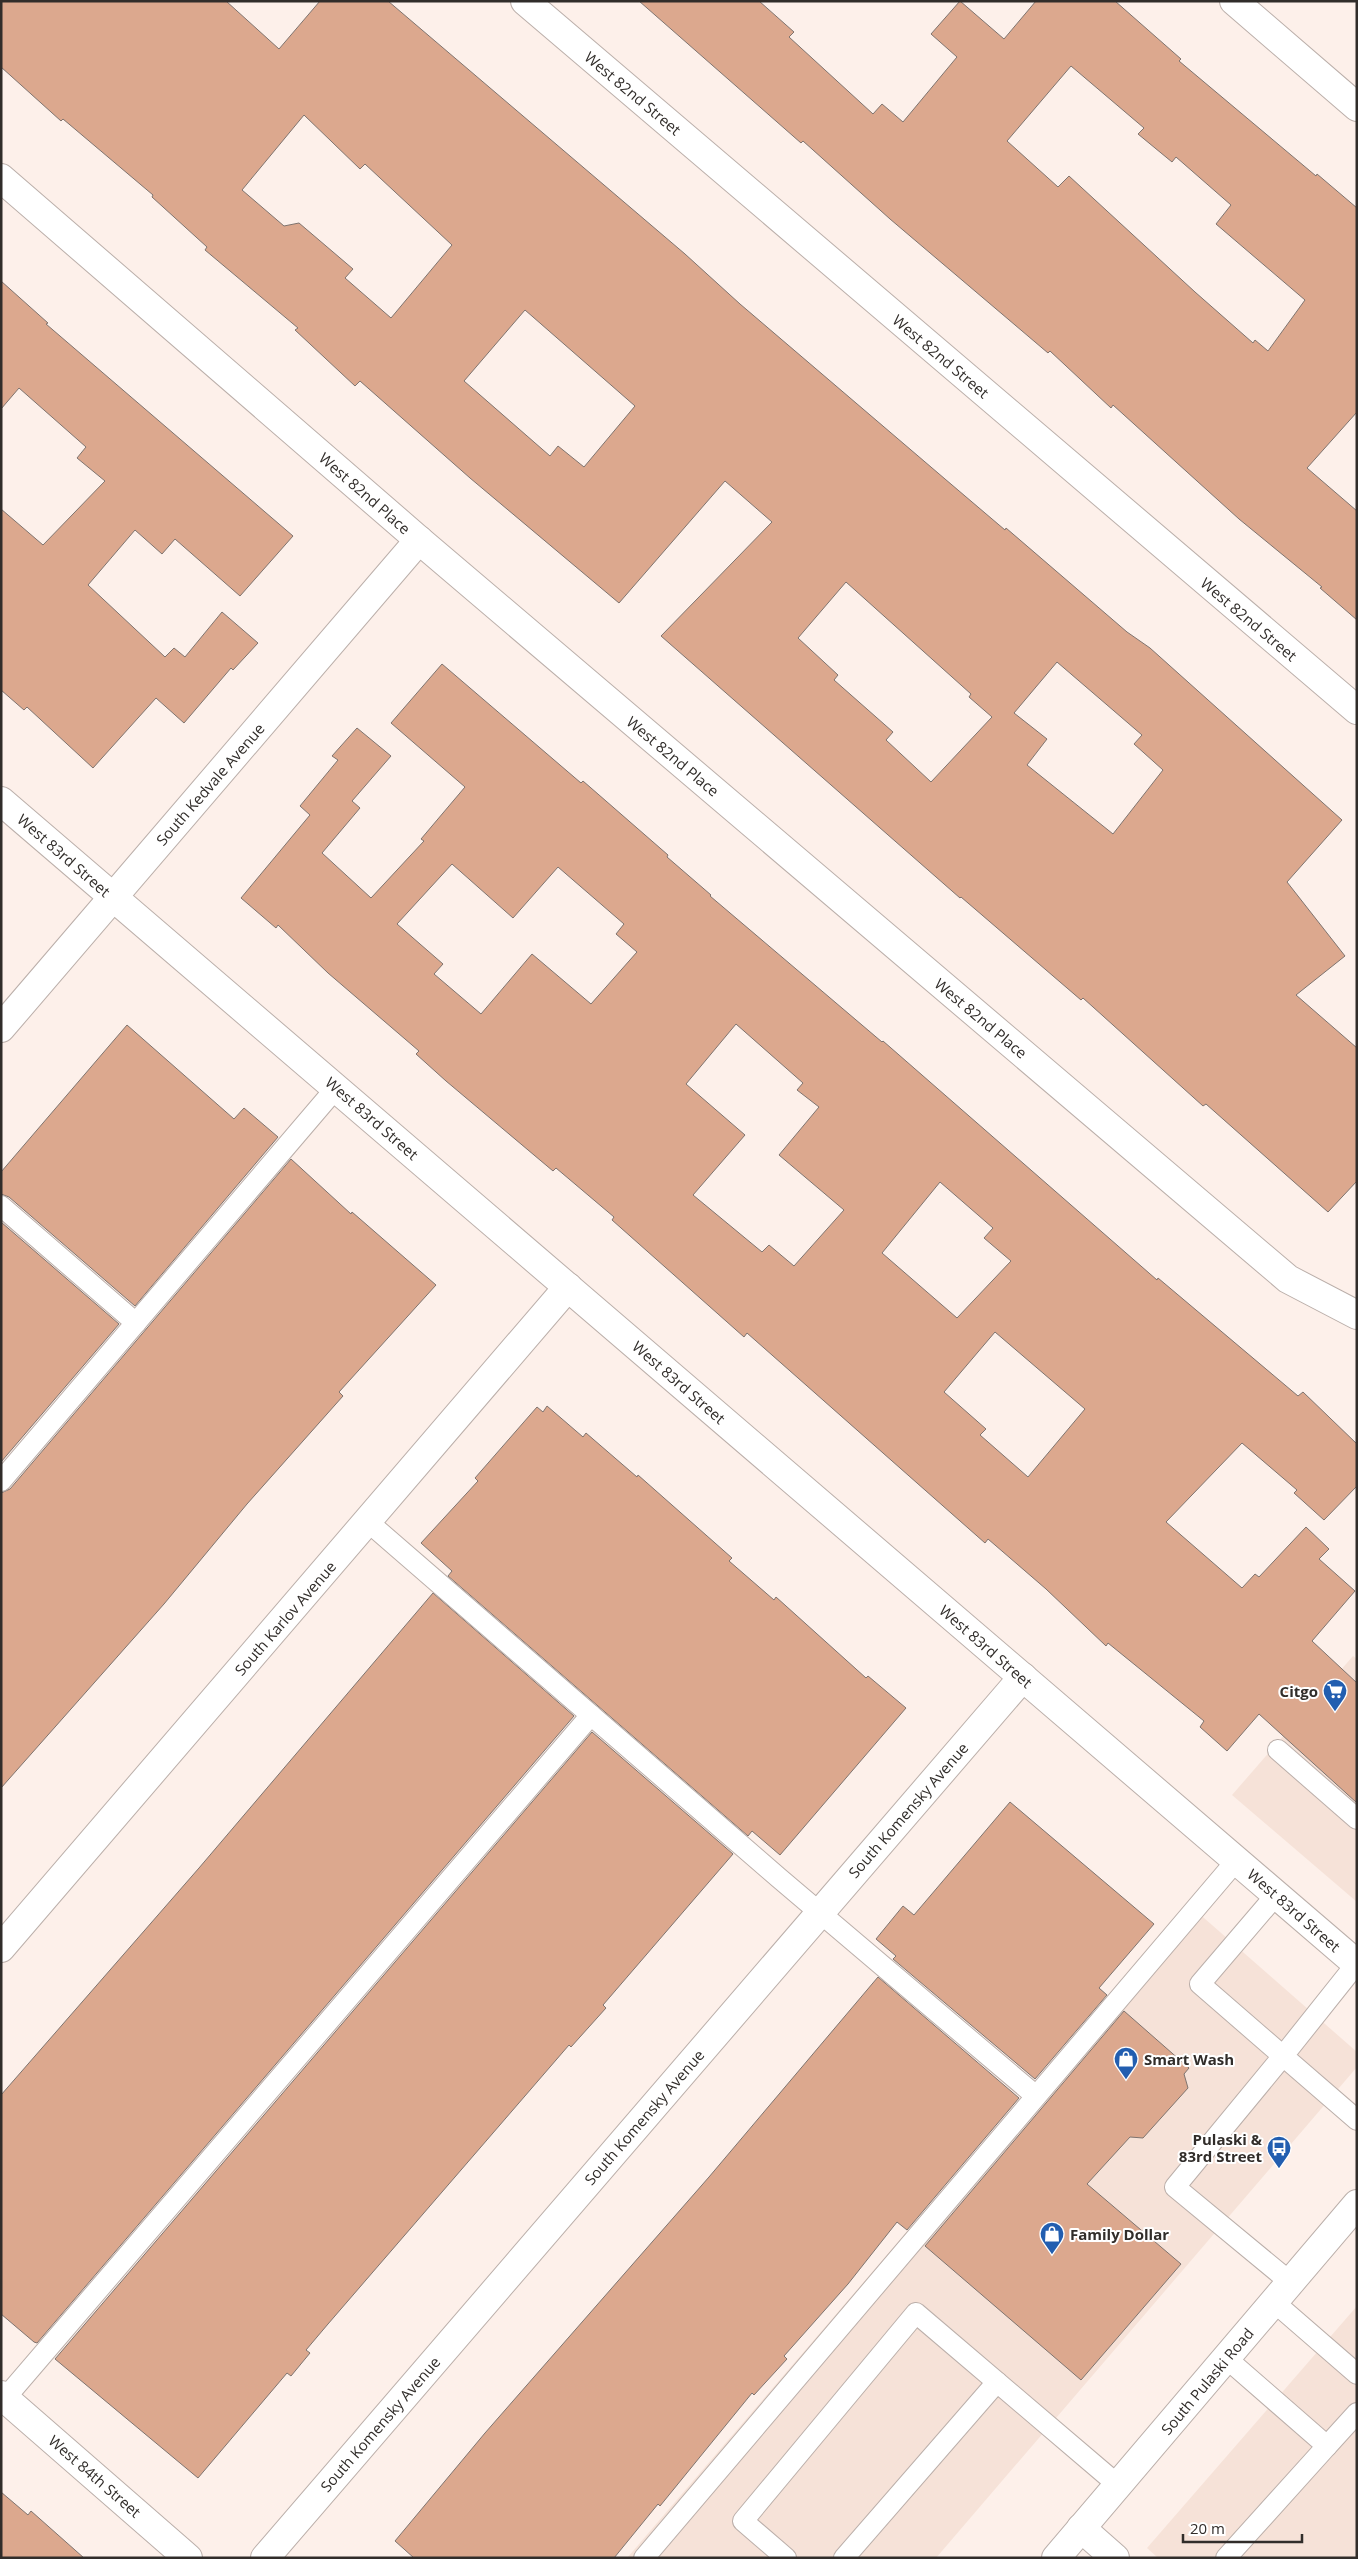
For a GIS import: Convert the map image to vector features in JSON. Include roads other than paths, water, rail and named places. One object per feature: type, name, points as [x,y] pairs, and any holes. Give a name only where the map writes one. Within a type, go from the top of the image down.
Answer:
[{"type":"street","name":"West 82nd Street","points":[[525,1],[1357,710]]},
{"type":"street","points":[[1234,1],[1357,107]]},
{"type":"street","name":"West 82nd Place","points":[[1,178],[419,540],[1288,1279],[1357,1314]]},
{"type":"street","name":"South Kedvale Avenue","points":[[1,1028],[419,540]]},
{"type":"street","name":"West 83rd Street","points":[[1,801],[1357,1963]]},
{"type":"street","name":"South Karlov Avenue","points":[[1,1948],[568,1287]]},
{"type":"street","name":"South Komensky Avenue","points":[[265,2558],[1023,1677]]},
{"type":"street","name":"South Pulaski Road","points":[[1056,2558],[1357,2204]]},
{"type":"street","name":"West 84th Street","points":[[3,2398],[188,2558]]},
{"type":"street","points":[[1081,2528],[1115,2558]]},
{"type":"lane","points":[[1,1481],[336,1088]]},
{"type":"lane","points":[[1,1206],[136,1322]]},
{"type":"lane","points":[[367,1521],[820,1913],[1036,2096]]},
{"type":"lane","points":[[3,2398],[591,1715]]},
{"type":"lane","points":[[1278,1750],[1357,1820]]},
{"type":"lane","points":[[644,2558],[1236,1860]]},
{"type":"lane","points":[[1276,1895],[1200,1984],[1357,2120]]},
{"type":"lane","points":[[1357,1963],[1283,2056],[1174,2186],[1282,2292],[1357,2374]]},
{"type":"lane","points":[[786,2558],[744,2521],[916,2313],[1118,2485]]},
{"type":"lane","points":[[1226,2358],[1327,2446]]},
{"type":"lane","points":[[844,2558],[997,2382]]},
{"type":"lane","points":[[1226,2558],[1357,2413]]},
{"type":"place","name":"Citgo","points":[[1335,1712]]},
{"type":"place","name":"Smart Wash","points":[[1126,2080]]},
{"type":"place","name":"Pulaski & 83rd Street","points":[[1279,2169]]},
{"type":"place","name":"Family Dollar","points":[[1052,2255]]}]
